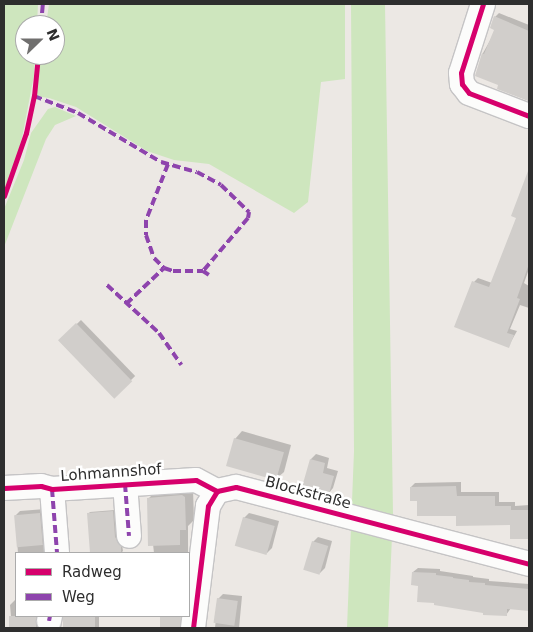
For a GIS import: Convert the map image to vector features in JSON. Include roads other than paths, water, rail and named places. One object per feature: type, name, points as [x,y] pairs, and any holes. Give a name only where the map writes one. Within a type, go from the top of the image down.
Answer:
[{"type":"street","points":[[483,4],[461,73],[462,84],[469,94],[529,116]]},
{"type":"street","name":"Lohmannshof","points":[[4,488],[41,486],[52,489],[196,480],[217,491]]},
{"type":"street","name":"Lohmannshof","points":[[125,484],[129,536]]},
{"type":"street","name":"Blockstraße","points":[[217,491],[240,487],[529,564]]},
{"type":"street","name":"Lohmannshof","points":[[52,489],[57,552]]},
{"type":"street","points":[[193,628],[206,514],[211,499],[217,491]]}]
